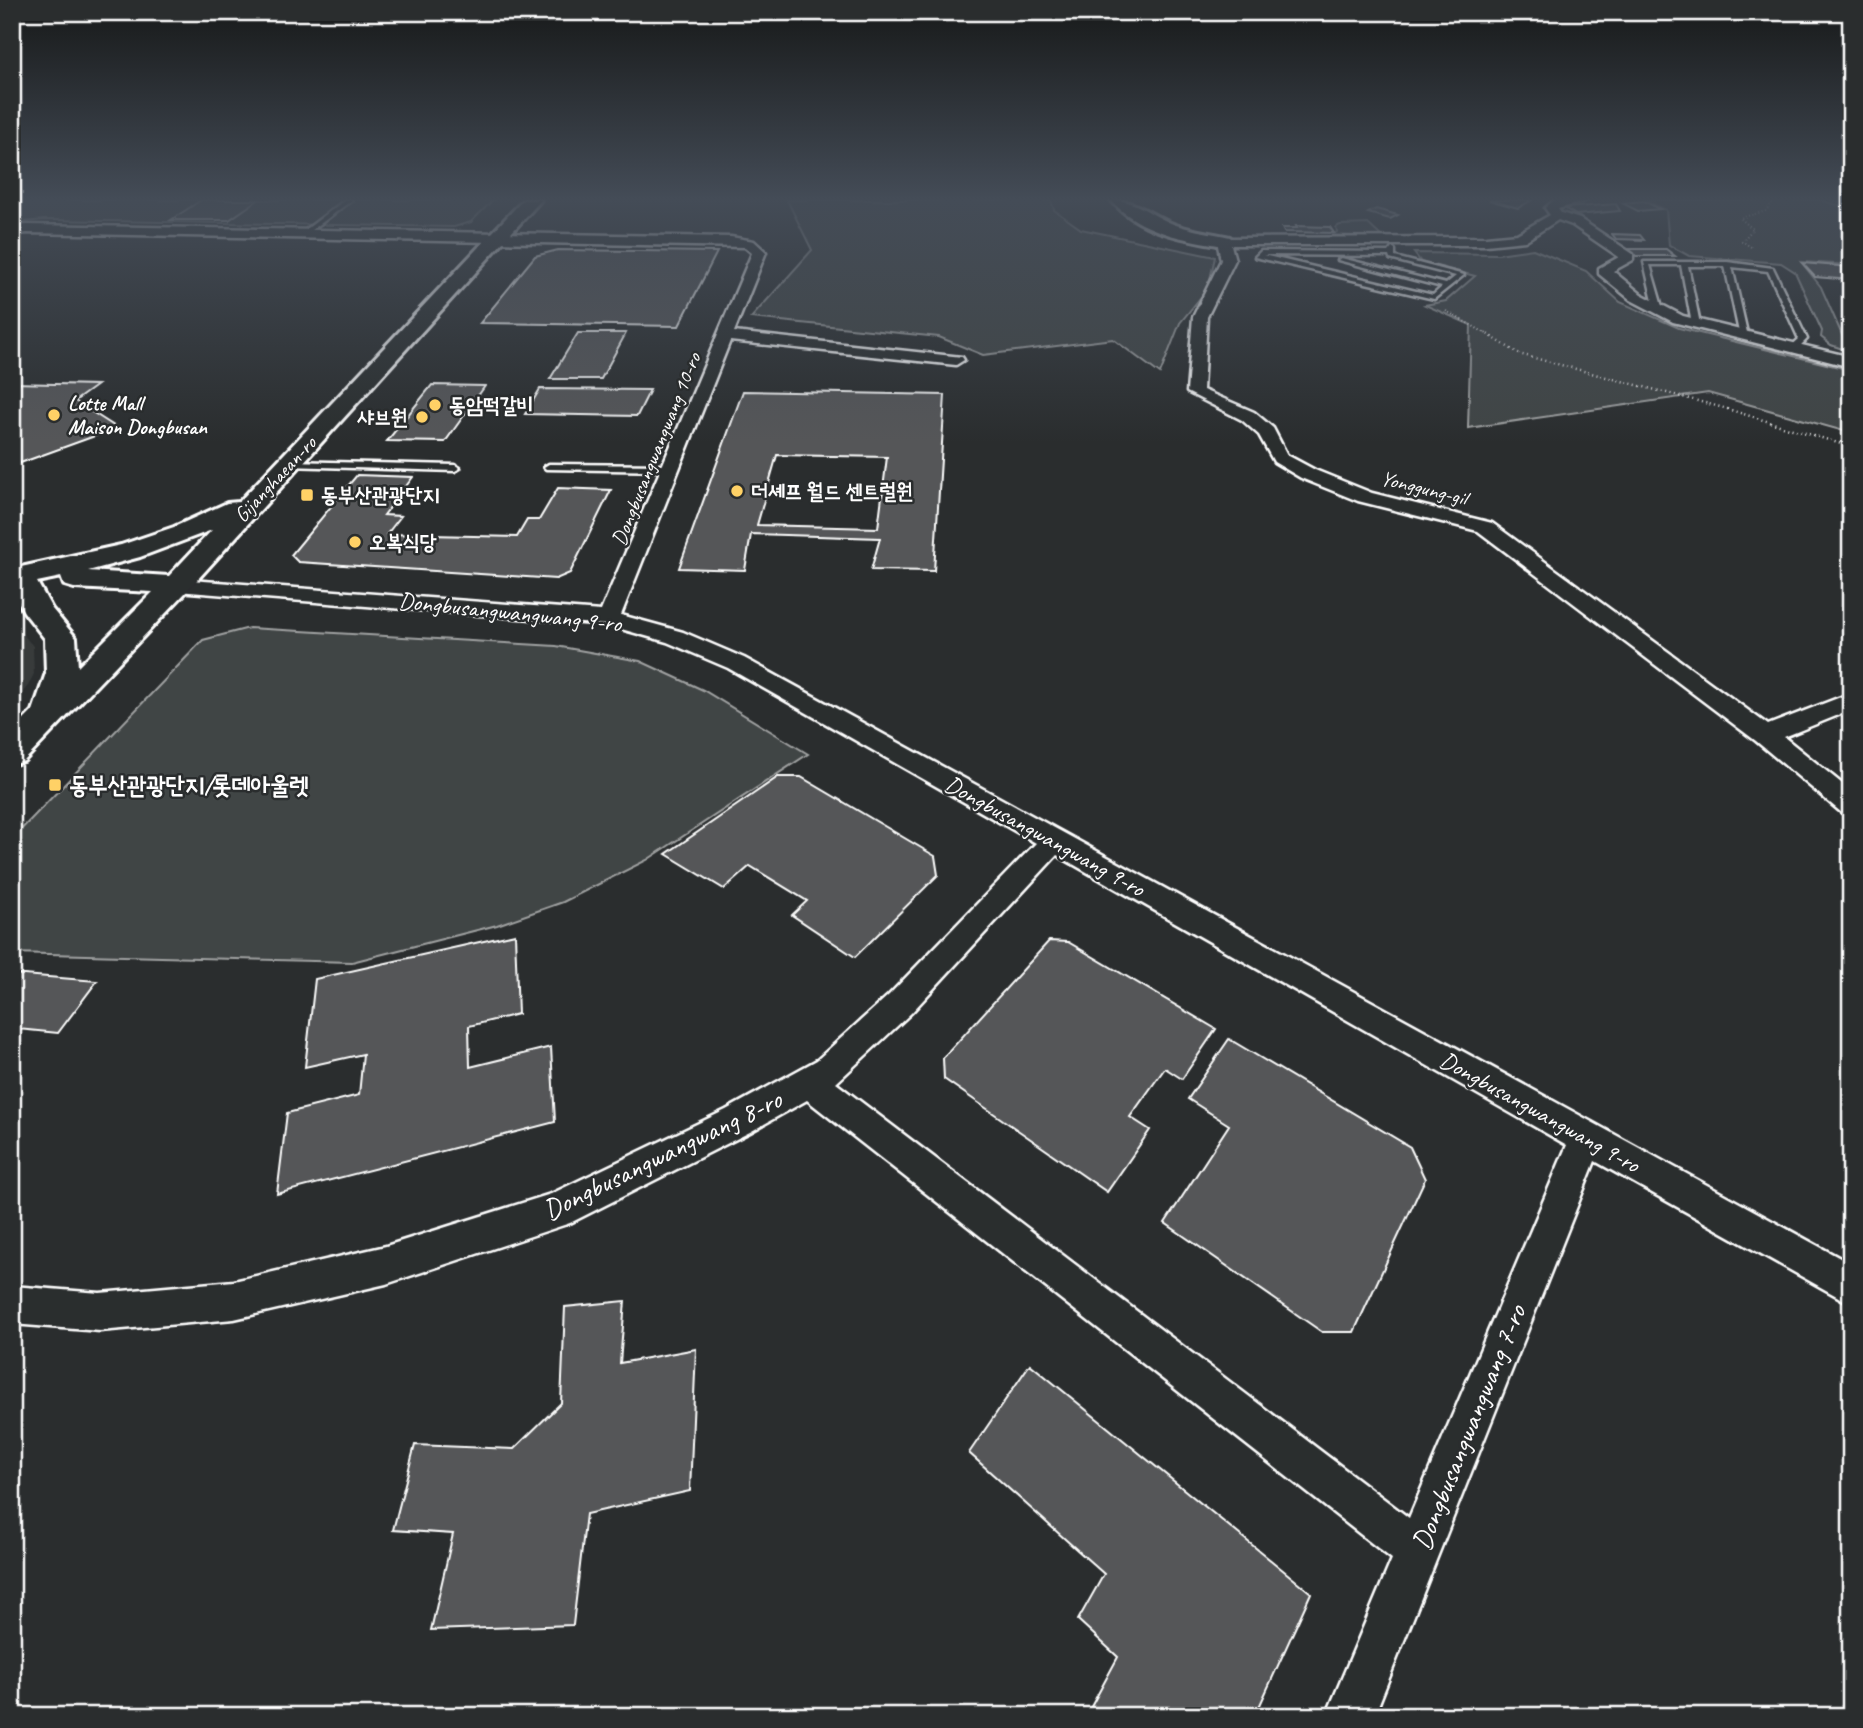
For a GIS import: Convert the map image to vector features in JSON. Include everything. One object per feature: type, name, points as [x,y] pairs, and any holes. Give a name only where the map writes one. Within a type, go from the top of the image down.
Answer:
[{"type":"main road","name":"Gijanghaean-ro","points":[[12,754],[177,585],[459,281]]},
{"type":"main road","points":[[16,576],[81,566],[145,549],[206,524],[255,499]]},
{"type":"main road","points":[[16,576],[177,585]]},
{"type":"main road","points":[[16,576],[60,638],[62,673],[47,719]]},
{"type":"street","name":"Dongbusangwangwang 10-ro","points":[[609,618],[747,281]]},
{"type":"street","name":"Yonggung-gil","points":[[1218,281],[1200,317],[1195,392],[1248,416],[1267,432],[1280,458],[1308,474],[1365,497],[1485,527],[1765,735]]},
{"type":"street","points":[[1617,281],[1658,310],[1696,324],[1851,362]]},
{"type":"street","points":[[724,336],[956,360]]},
{"type":"street","name":"Dongbusangwangwang 9-ro","points":[[177,585],[609,618],[675,637],[736,663],[1851,1285]]},
{"type":"street","points":[[1851,701],[1765,735],[1851,806]]},
{"type":"street","name":"Dongbusangwangwang 8-ro","points":[[12,1305],[100,1312],[234,1300],[386,1265],[557,1210],[738,1121],[829,1070],[900,1004],[1055,841]]},
{"type":"street","points":[[808,1081],[1418,1551]]},
{"type":"street","name":"Dongbusangwangwang 7-ro","points":[[1350,1716],[1587,1138]]},
{"type":"lane","points":[[1362,281],[1434,297],[1454,281]]},
{"type":"lane","points":[[1424,281],[1447,286]]},
{"type":"lane","points":[[1651,281],[1658,310]]},
{"type":"lane","points":[[1687,281],[1696,324]]},
{"type":"lane","points":[[1731,281],[1744,337]]},
{"type":"lane","points":[[1776,281],[1803,339],[1793,349]]},
{"type":"lane","points":[[289,464],[455,468]]},
{"type":"lane","points":[[549,467],[671,468]]},
{"type":"path","points":[[1441,310],[1466,318],[1497,343],[1518,354],[1724,408],[1851,447]]},
{"type":"shaded area","points":[[785,281],[1210,281],[1208,288],[1180,323],[1160,374],[1113,339],[983,355],[939,337],[751,318]]},
{"type":"shaded area","points":[[1470,281],[1597,281],[1620,302],[1679,328],[1851,370],[1851,433],[1708,393],[1468,428],[1471,325],[1425,305],[1446,301]]},
{"type":"shaded area","points":[[1799,281],[1816,281],[1821,287],[1846,344],[1851,345],[1851,352],[1831,345],[1821,337],[1822,331]]},
{"type":"shaded area","points":[[249,628],[556,646],[640,661],[703,690],[808,754],[647,860],[563,902],[497,925],[352,962],[12,953],[12,839],[203,640]]},
{"type":"shaded area","points":[[12,630],[21,632],[33,646],[34,674],[28,686],[12,704]]},
{"type":"building","points":[[515,281],[702,281],[679,326],[480,323]]},
{"type":"building","points":[[578,333],[626,333],[601,379],[550,379]]},
{"type":"building","name":"Lotte Mall Maison Dongbusan","points":[[12,383],[97,385],[75,401],[117,428],[12,466]]},
{"type":"building","points":[[432,385],[485,386],[445,442],[387,441]]},
{"type":"building","points":[[540,389],[650,390],[637,416],[525,414]]},
{"type":"building","name":"더셰프 월드 센트럴원","points":[[743,391],[945,395],[934,571],[871,570],[880,538],[751,534],[745,570],[679,568]],"holes":[[[777,455],[887,457],[878,528],[757,525]]]},
{"type":"building","points":[[357,475],[413,477],[384,515],[401,516],[387,534],[517,537],[527,520],[539,520],[558,488],[611,490],[570,573],[556,579],[298,562],[291,555]]},
{"type":"building","points":[[778,777],[801,777],[935,856],[938,875],[855,957],[792,915],[807,901],[750,866],[724,889],[666,854]]},
{"type":"building","points":[[515,934],[518,1014],[469,1026],[470,1067],[551,1047],[555,1122],[277,1194],[287,1113],[359,1095],[363,1054],[305,1067],[315,979]]},
{"type":"building","points":[[1049,941],[1068,942],[1216,1029],[1182,1079],[1165,1068],[1130,1117],[1150,1130],[1107,1192],[944,1079],[943,1058]]},
{"type":"building","points":[[12,974],[97,981],[58,1033],[18,1029],[12,1037]]},
{"type":"building","points":[[1229,1039],[1410,1147],[1425,1179],[1354,1332],[1322,1332],[1165,1223],[1229,1125],[1188,1099]]},
{"type":"building","points":[[625,1301],[620,1363],[696,1349],[690,1491],[586,1514],[573,1625],[431,1630],[453,1534],[393,1530],[415,1445],[514,1449],[561,1403],[565,1307]]},
{"type":"building","points":[[1030,1364],[1311,1593],[1255,1716],[1086,1716],[1118,1657],[1078,1620],[1104,1574],[969,1453]]},
{"type":"place","name":"동암떡갈비","points":[[435,405]]},
{"type":"place","name":"Lotte Mall Maison Dongbusan","points":[[54,415]]},
{"type":"place","name":"샤브원","points":[[422,417]]},
{"type":"place","name":"더셰프 월드 센트럴원","points":[[737,491]]},
{"type":"place","name":"동부산관광단지","points":[[307,495]]},
{"type":"place","name":"오복식당","points":[[355,542]]},
{"type":"place","name":"동부산관광단지/롯데아울렛","points":[[55,785]]}]
